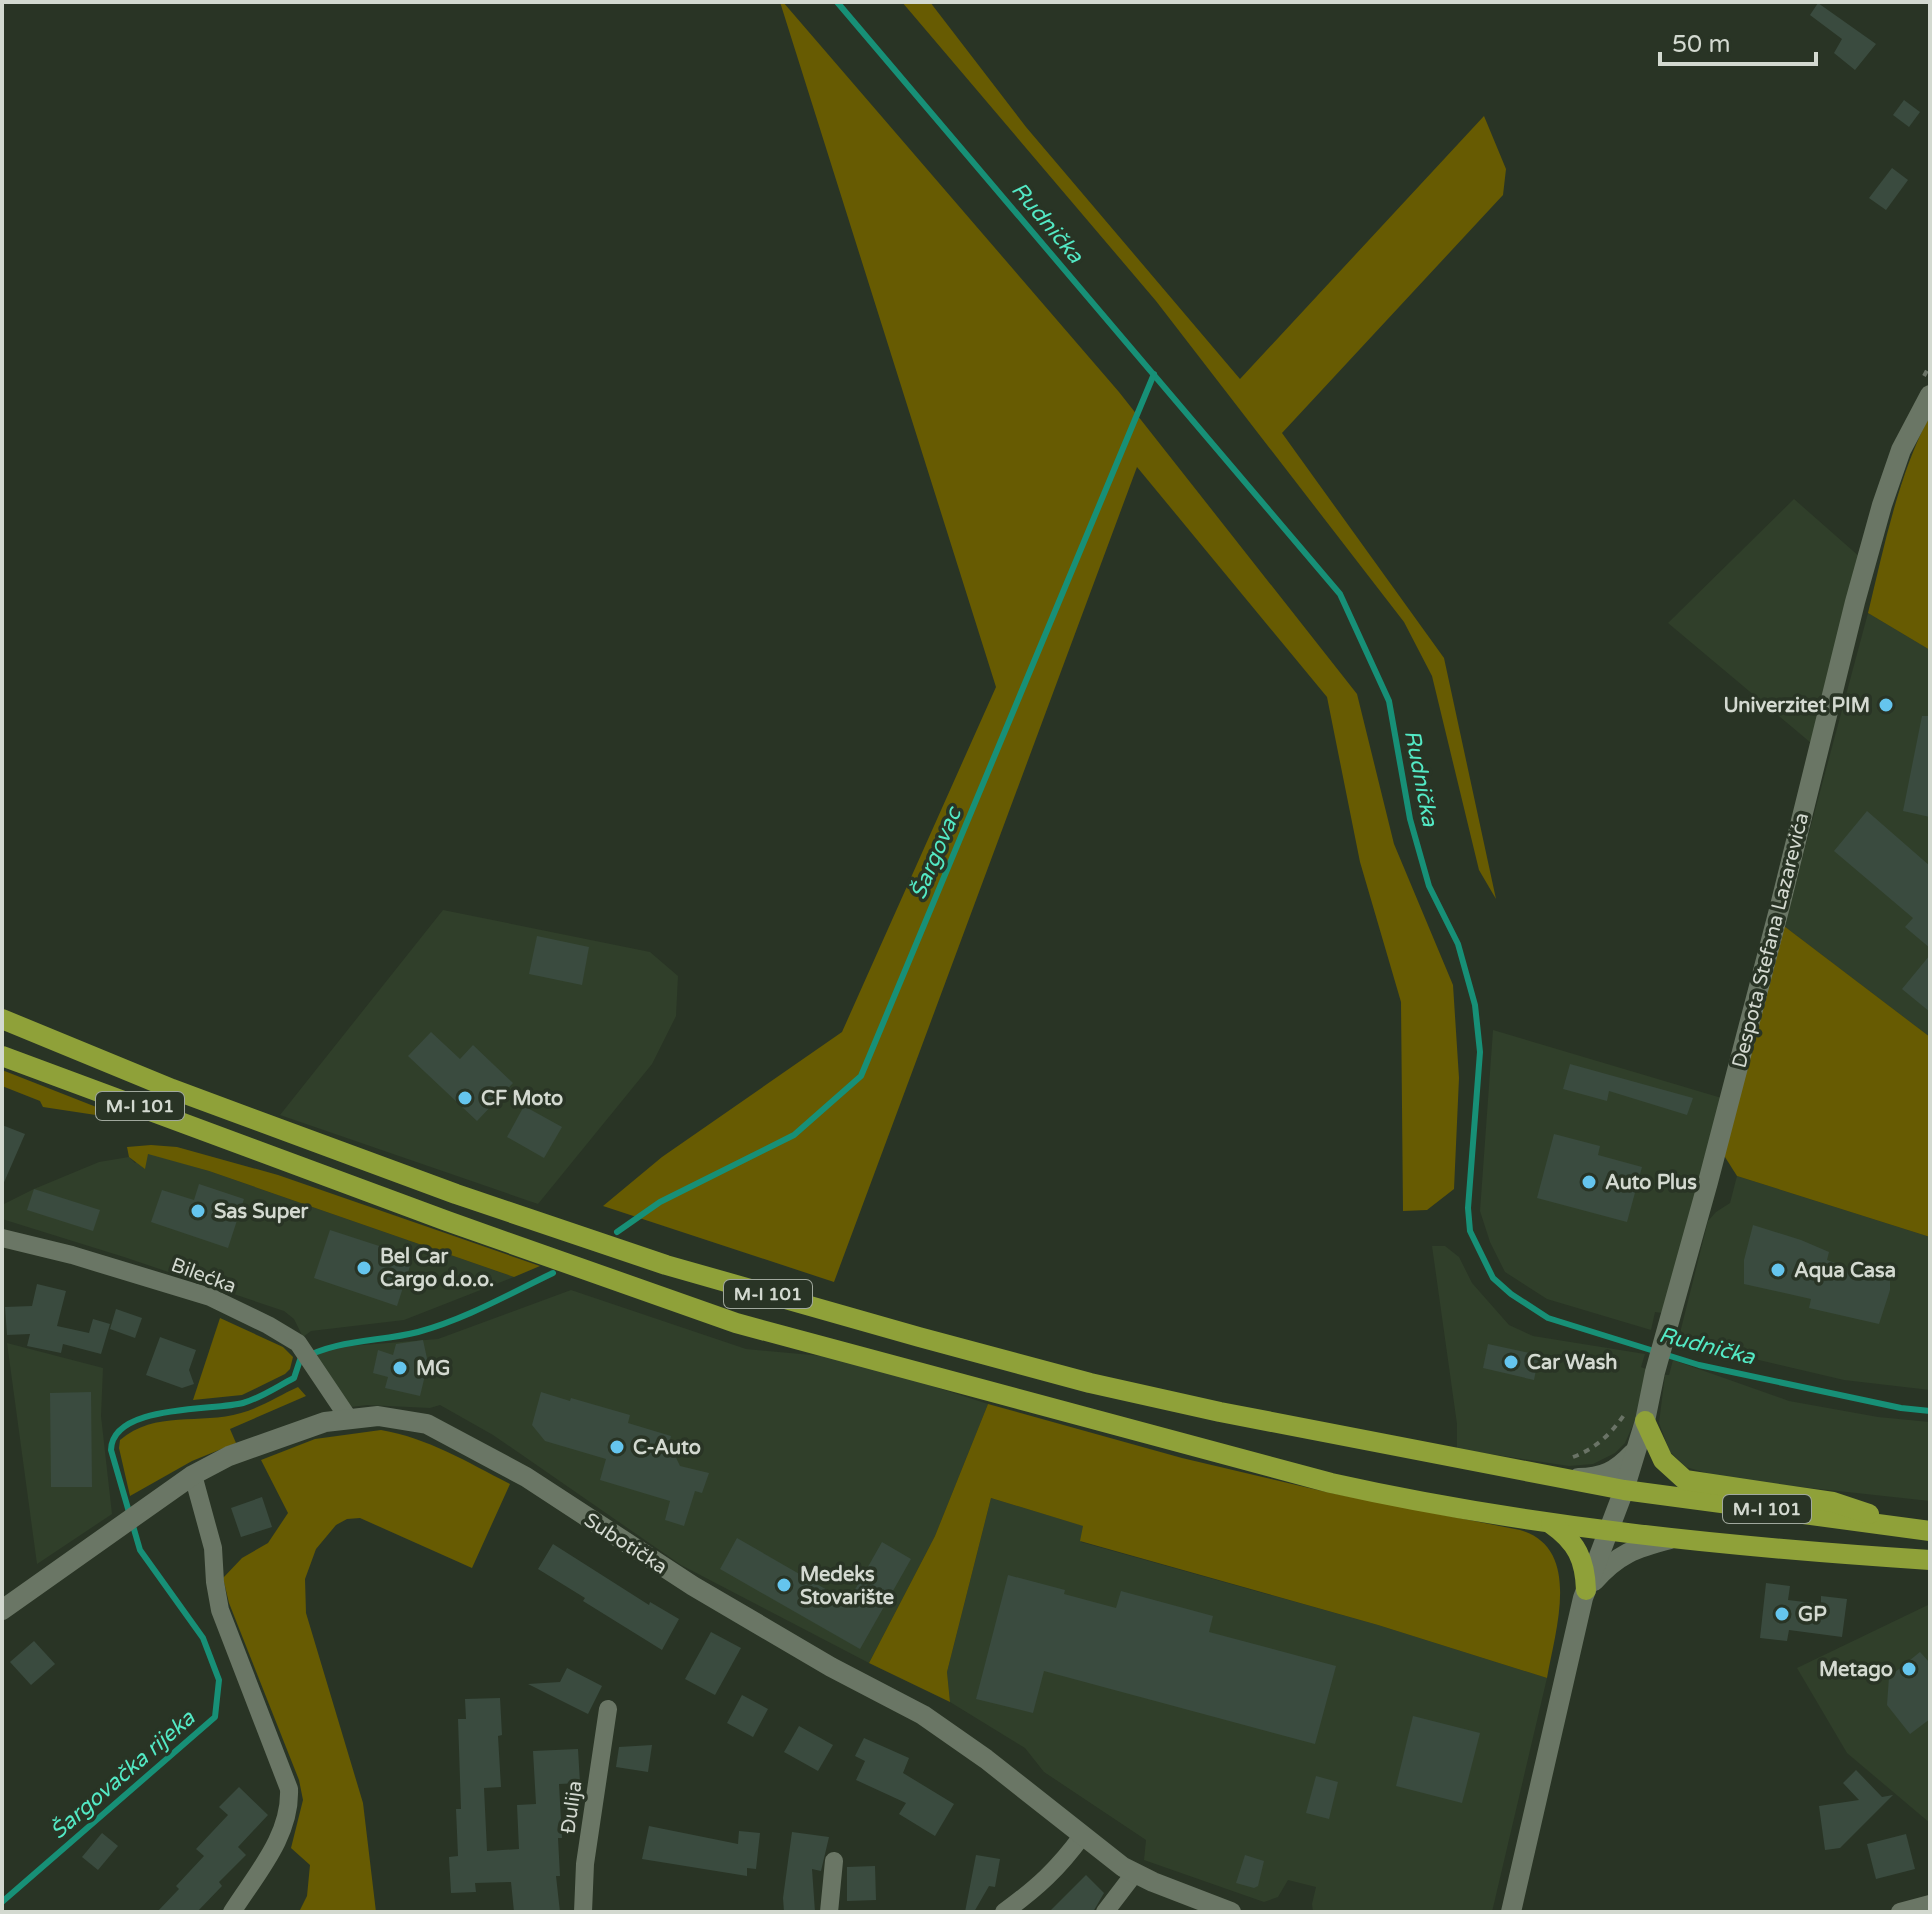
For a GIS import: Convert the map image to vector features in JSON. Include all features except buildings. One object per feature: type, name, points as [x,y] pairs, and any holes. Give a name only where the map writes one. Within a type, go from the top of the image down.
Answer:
[{"type":"main road","name":"M-I 101","points":[[2,1019],[187,1095],[456,1194],[666,1265],[1090,1383],[1220,1412],[1624,1490],[1920,1530]]},
{"type":"main road","name":"M-I 101","points":[[2,1056],[447,1221],[736,1323],[1331,1483],[1388,1496],[1610,1533],[1930,1560]]},
{"type":"main road","points":[[1645,1421],[1663,1460],[1685,1480],[1833,1502],[1920,1530]]},
{"type":"main road","points":[[1548,1522],[1576,1547],[1586,1573],[1586,1590]]},
{"type":"street","name":"Despota Stefana Lazarevića","points":[[1511,1912],[1568,1655],[1586,1590],[1610,1533],[1645,1421],[1655,1372],[1776,921],[1814,760],[1878,519],[1901,450],[1930,395]]},
{"type":"street","name":"Bilećka","points":[[2,1238],[72,1255],[210,1297],[298,1343],[349,1419]]},
{"type":"street","name":"Subotička","points":[[2,1610],[193,1475],[229,1456],[312,1426],[349,1419],[378,1416],[427,1424],[484,1453],[693,1586],[831,1667],[923,1715],[986,1759],[1134,1874],[1231,1912]]},
{"type":"street","points":[[1560,1478],[1607,1475],[1619,1468],[1636,1450]]},
{"type":"street","points":[[193,1475],[213,1548],[220,1610],[289,1789],[279,1839],[232,1912]]},
{"type":"street","points":[[1586,1590],[1623,1555],[1638,1547],[1670,1539]]},
{"type":"street","name":"Đulija","points":[[583,1912],[585,1864],[608,1709]]},
{"type":"street","points":[[1004,1912],[1045,1882],[1082,1836]]},
{"type":"street","points":[[829,1912],[834,1861]]},
{"type":"street","points":[[1105,1912],[1134,1874]]},
{"type":"street","points":[[1900,1912],[1929,1907]]},
{"type":"shaded area","points":[[780,2],[1119,392],[1357,694],[1394,844],[1453,985],[1459,1078],[1454,1189],[1427,1210],[1403,1211],[1401,1002],[1360,862],[1327,697],[1137,467],[834,1282],[603,1206],[662,1157],[842,1032],[996,687]]},
{"type":"shaded area","points":[[902,2],[930,2],[1026,127],[1240,379],[1484,116],[1506,169],[1503,195],[1282,433],[1444,658],[1496,899],[1479,870],[1432,676],[1404,622],[1156,301]]},
{"type":"shaded area","points":[[1930,415],[1930,650],[1868,613],[1901,487]]},
{"type":"shaded area","points":[[1794,499],[1861,558],[1811,743],[1668,623]]},
{"type":"shaded area","points":[[1868,613],[1930,650],[1930,1037],[1784,926]]},
{"type":"shaded area","points":[[443,910],[650,952],[678,976],[676,1016],[652,1064],[538,1204],[280,1115]]},
{"type":"shaded area","points":[[1784,926],[1930,1037],[1930,1237],[1737,1176],[1725,1157]]},
{"type":"shaded area","points":[[1493,1030],[1725,1099],[1662,1313],[1655,1312],[1651,1330],[1547,1299],[1505,1272],[1490,1242],[1480,1211]]},
{"type":"shaded area","points":[[2,1070],[109,1112],[109,1117],[43,1107],[40,1101],[2,1086]]},
{"type":"shaded area","points":[[127,1147],[177,1147],[278,1175],[540,1266],[514,1277],[209,1171],[148,1154],[145,1169],[129,1157]]},
{"type":"shaded area","points":[[148,1153],[209,1171],[514,1277],[404,1320],[311,1331],[303,1337],[294,1319],[284,1311],[2,1219],[2,1205],[34,1189],[99,1162],[129,1157],[135,1163]]},
{"type":"shaded area","points":[[1737,1176],[1930,1237],[1930,1390],[1844,1380],[1678,1341],[1708,1221],[1730,1203]]},
{"type":"shaded area","points":[[1432,1246],[1445,1246],[1459,1257],[1472,1283],[1509,1325],[1533,1336],[1645,1354],[1641,1367],[1648,1370],[1636,1418],[1625,1443],[1615,1453],[1593,1464],[1569,1466],[1457,1449],[1457,1424]]},
{"type":"shaded area","points":[[571,1290],[746,1349],[845,1358],[988,1404],[935,1536],[869,1663],[681,1565],[493,1435],[440,1405],[430,1408],[351,1407],[314,1355],[338,1347],[438,1339]]},
{"type":"shaded area","points":[[220,1318],[283,1347],[293,1357],[290,1369],[242,1395],[193,1400]]},
{"type":"shaded area","points":[[7,1343],[103,1368],[101,1416],[112,1514],[37,1564]]},
{"type":"shaded area","points":[[1673,1360],[1789,1401],[1878,1417],[1930,1422],[1930,1501],[1727,1479],[1686,1467],[1670,1452],[1659,1423],[1665,1375],[1669,1375]]},
{"type":"shaded area","points":[[298,1387],[306,1396],[230,1429],[236,1443],[192,1461],[130,1496],[120,1440],[134,1431],[163,1421],[241,1413]]},
{"type":"shaded area","points":[[988,1404],[1182,1458],[1326,1492],[1520,1530],[1540,1540],[1552,1554],[1558,1572],[1559,1615],[1547,1678],[1378,1625],[1080,1541],[1083,1526],[991,1498],[947,1672],[950,1702],[869,1663],[935,1536]]},
{"type":"shaded area","points":[[381,1430],[431,1445],[510,1484],[472,1568],[360,1518],[347,1519],[336,1525],[316,1549],[305,1579],[306,1613],[363,1803],[376,1912],[299,1912],[307,1896],[310,1865],[291,1848],[303,1800],[299,1780],[229,1603],[223,1578],[242,1558],[268,1543],[288,1513],[261,1460],[315,1439]]},
{"type":"shaded area","points":[[991,1498],[1084,1526],[1081,1542],[1378,1625],[1547,1678],[1492,1912],[1313,1912],[1316,1887],[1288,1880],[1278,1897],[1264,1902],[1144,1860],[1146,1840],[1044,1772],[1025,1748],[950,1702],[947,1672]]},
{"type":"shaded area","points":[[1930,1604],[1930,1823],[1847,1753],[1797,1668]]},
{"type":"waterway","name":"Rudnička","points":[[837,2],[1340,594],[1389,701],[1410,819],[1429,886],[1458,944],[1475,1005],[1480,1052],[1468,1208],[1470,1231],[1493,1278],[1548,1318],[1699,1365],[1901,1408],[1930,1411]]},
{"type":"waterway","name":"Šargovac","points":[[617,1232],[660,1202],[794,1135],[861,1076],[1154,374]]},
{"type":"waterway","name":"Šargovačka rijeka","points":[[2,1902],[215,1717],[219,1680],[203,1638],[140,1550],[111,1450],[116,1435],[128,1424],[145,1417],[250,1401],[294,1378],[300,1360],[314,1353],[436,1327],[553,1273]]},
{"type":"place","name":"Univerzitet PIM","points":[[1886,705]]},
{"type":"place","name":"CF Moto","points":[[465,1098]]},
{"type":"place","name":"Auto Plus","points":[[1589,1182]]},
{"type":"place","name":"Sas Super","points":[[198,1211]]},
{"type":"place","name":"Bel Car Cargo d.o.o.","points":[[364,1268]]},
{"type":"place","name":"Aqua Casa","points":[[1778,1270]]},
{"type":"place","name":"Car Wash","points":[[1511,1362]]},
{"type":"place","name":"MG","points":[[400,1368]]},
{"type":"place","name":"C-Auto","points":[[617,1447]]},
{"type":"place","name":"Medeks Stovarište","points":[[784,1585]]},
{"type":"place","name":"GP","points":[[1782,1614]]},
{"type":"place","name":"Metago","points":[[1909,1669]]}]
